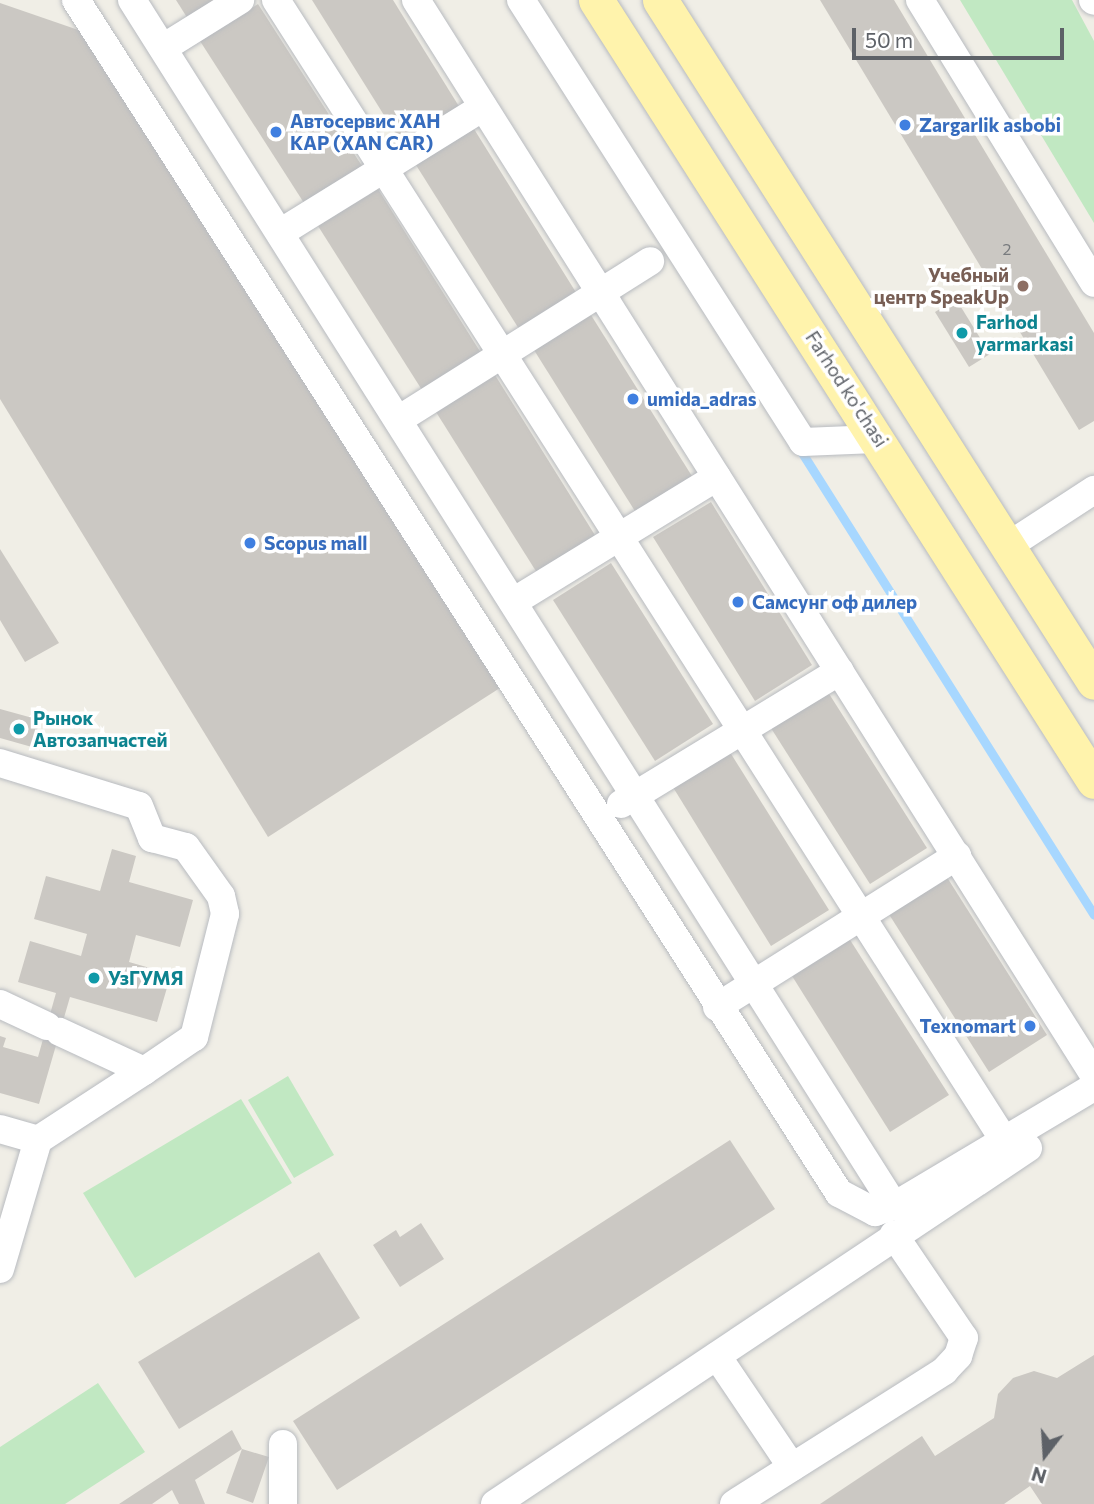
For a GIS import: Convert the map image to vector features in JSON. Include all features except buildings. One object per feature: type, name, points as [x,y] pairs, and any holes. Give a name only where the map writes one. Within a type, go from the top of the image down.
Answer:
[{"type":"main road","name":"Farhod ko'chasi","points":[[596,0],[879,439],[1094,781]]},
{"type":"main road","points":[[660,0],[1094,682]]},
{"type":"lane","points":[[76,0],[600,815],[717,1007],[839,1193],[875,1212],[894,1206],[1094,1087]]},
{"type":"lane","points":[[132,0],[894,1206]]},
{"type":"lane","points":[[163,48],[240,0]]},
{"type":"lane","points":[[276,0],[1004,1140]]},
{"type":"lane","points":[[415,0],[1094,1075]]},
{"type":"lane","points":[[522,0],[803,442],[879,439]]},
{"type":"lane","points":[[920,0],[1094,283]]},
{"type":"lane","points":[[280,233],[483,107]]},
{"type":"lane","points":[[398,420],[650,261]]},
{"type":"lane","points":[[513,602],[717,477]]},
{"type":"lane","points":[[1008,546],[1094,490]]},
{"type":"lane","points":[[600,815],[840,671]]},
{"type":"lane","points":[[0,763],[139,806],[152,838],[186,847],[221,896],[225,914],[194,1037],[38,1140],[0,1269]]},
{"type":"lane","points":[[717,1007],[957,856]]},
{"type":"lane","points":[[0,1004],[144,1071]]},
{"type":"lane","points":[[511,1500],[894,1235],[1094,1109]]},
{"type":"lane","points":[[0,1129],[38,1140]]},
{"type":"lane","points":[[734,1504],[944,1371],[958,1356],[964,1338],[894,1235]]},
{"type":"lane","points":[[717,1356],[792,1467]]},
{"type":"lane","points":[[283,1444],[283,1504]]},
{"type":"green space","points":[[960,0],[1072,0],[1094,41],[1094,223]]},
{"type":"green space","points":[[288,1076],[334,1155],[294,1178],[248,1100]]},
{"type":"green space","points":[[241,1099],[292,1183],[135,1278],[83,1193]]},
{"type":"green space","points":[[98,1383],[145,1452],[65,1504],[0,1504],[0,1447]]},
{"type":"waterway","points":[[799,448],[1094,915]]},
{"type":"place","name":"Zargarlik asbobi","points":[[905,125]]},
{"type":"place","name":"Автосервис ХАН КАР (XAN CAR)","points":[[276,132]]},
{"type":"place","name":"Учебный центр SpeakUp","points":[[1023,286]]},
{"type":"place","name":"Farhod yarmarkasi","points":[[962,333]]},
{"type":"place","name":"umida_adras","points":[[633,399]]},
{"type":"place","name":"Scopus mall","points":[[250,543]]},
{"type":"place","name":"Самсунг оф дилер","points":[[738,602]]},
{"type":"place","name":"Рынок Автозапчастей","points":[[19,729]]},
{"type":"place","name":"УзГУМЯ","points":[[94,978]]},
{"type":"place","name":"Texnomart","points":[[1030,1026]]}]
